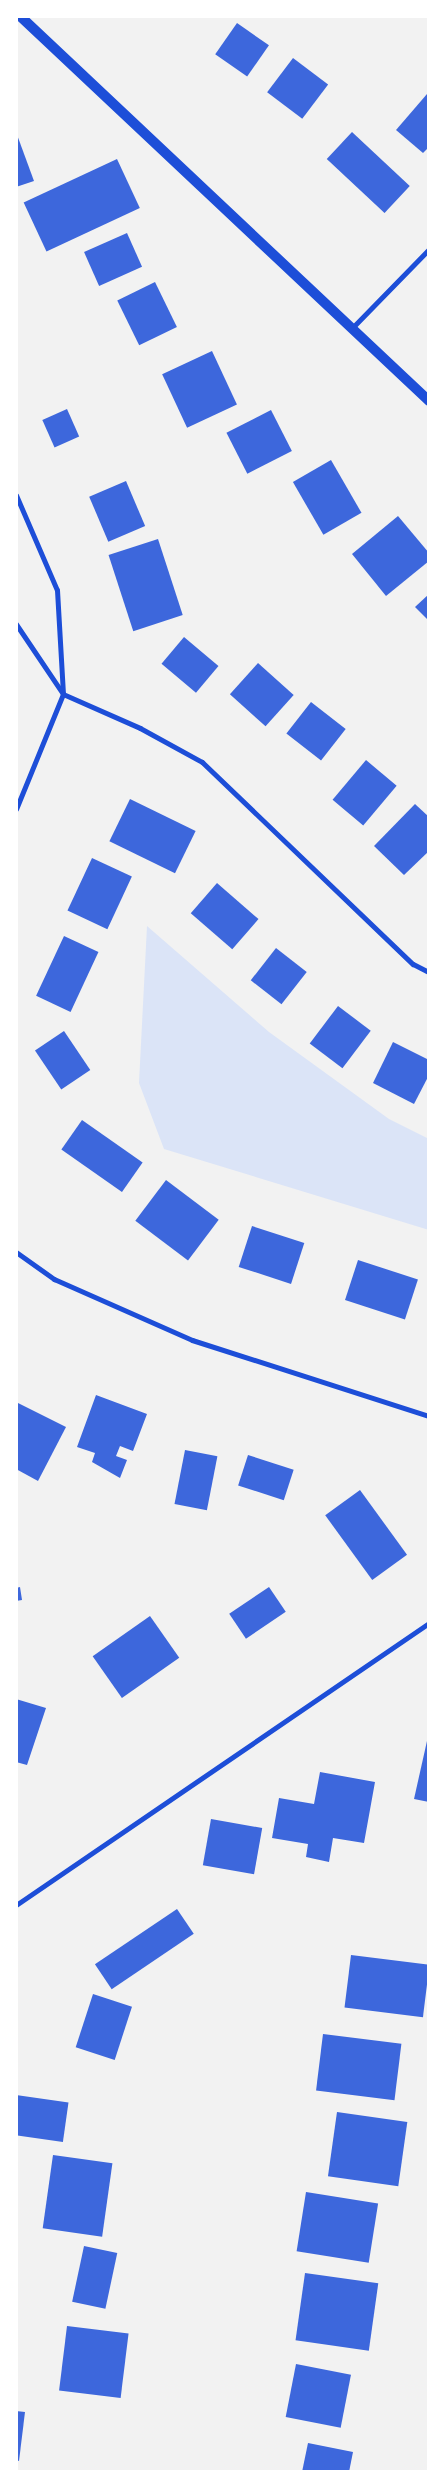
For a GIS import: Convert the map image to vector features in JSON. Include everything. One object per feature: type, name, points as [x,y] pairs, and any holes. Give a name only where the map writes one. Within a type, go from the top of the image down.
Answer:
[{"type":"main road","points":[[20,16],[429,401]]},
{"type":"street","points":[[352,328],[429,249]]},
{"type":"street","points":[[16,495],[57,590],[63,694],[16,809]]},
{"type":"street","points":[[16,624],[63,694],[140,728],[202,762],[413,964],[429,972]]},
{"type":"street","points":[[16,1252],[54,1279],[192,1340],[429,1416]]},
{"type":"street","points":[[16,1905],[429,1623]]},
{"type":"shaded area","points":[[147,926],[269,1032],[389,1119],[429,1139],[429,1230],[164,1149],[139,1083]]},
{"type":"building","points":[[237,23],[269,45],[247,76],[215,54]]},
{"type":"building","points":[[293,58],[328,84],[302,119],[267,92]]},
{"type":"building","points":[[427,94],[429,147],[423,153],[396,130]]},
{"type":"building","points":[[16,132],[34,181],[16,187]]},
{"type":"building","points":[[352,132],[410,186],[385,213],[327,159]]},
{"type":"building","points":[[117,159],[140,208],[46,251],[24,203]]},
{"type":"building","points":[[127,233],[142,267],[99,286],[84,252]]},
{"type":"building","points":[[155,282],[177,327],[139,345],[117,300]]},
{"type":"building","points":[[212,351],[237,404],[187,428],[162,374]]},
{"type":"building","points":[[67,409],[79,436],[55,447],[42,420]]},
{"type":"building","points":[[271,410],[292,451],[247,474],[226,433]]},
{"type":"building","points":[[331,460],[362,513],[323,535],[293,482]]},
{"type":"building","points":[[126,481],[145,526],[108,542],[89,497]]},
{"type":"building","points":[[398,516],[429,553],[429,561],[386,596],[352,554]]},
{"type":"building","points":[[158,539],[183,615],[133,631],[109,555]]},
{"type":"building","points":[[429,594],[429,621],[415,607]]},
{"type":"building","points":[[184,637],[218,666],[196,693],[162,664]]},
{"type":"building","points":[[258,663],[294,695],[266,726],[230,694]]},
{"type":"building","points":[[311,702],[346,729],[321,761],[286,734]]},
{"type":"building","points":[[366,760],[397,786],[363,826],[333,800]]},
{"type":"building","points":[[130,799],[196,831],[175,873],[109,841]]},
{"type":"building","points":[[415,804],[429,817],[429,851],[404,875],[374,846]]},
{"type":"building","points":[[92,858],[132,877],[107,929],[67,911]]},
{"type":"building","points":[[217,883],[259,919],[232,949],[191,913]]},
{"type":"building","points":[[64,936],[98,952],[71,1012],[36,996]]},
{"type":"building","points":[[276,948],[307,972],[281,1004],[251,980]]},
{"type":"building","points":[[338,1006],[371,1031],[342,1068],[310,1044]]},
{"type":"building","points":[[64,1031],[90,1070],[61,1090],[35,1051]]},
{"type":"building","points":[[393,1042],[429,1060],[429,1075],[414,1104],[373,1083]]},
{"type":"building","points":[[82,1120],[143,1162],[122,1192],[61,1149]]},
{"type":"building","points":[[166,1180],[219,1220],[188,1260],[135,1221]]},
{"type":"building","points":[[252,1226],[304,1243],[291,1284],[239,1267]]},
{"type":"building","points":[[358,1260],[418,1279],[405,1319],[345,1300]]},
{"type":"building","points":[[96,1395],[147,1414],[133,1451],[120,1446],[116,1456],[127,1460],[120,1478],[92,1462],[95,1453],[77,1447]]},
{"type":"building","points":[[16,1402],[66,1427],[38,1481],[16,1469]]},
{"type":"building","points":[[185,1450],[217,1456],[207,1510],[175,1504]]},
{"type":"building","points":[[248,1455],[294,1470],[284,1500],[238,1485]]},
{"type":"building","points":[[360,1490],[407,1555],[372,1580],[325,1515]]},
{"type":"building","points":[[20,1587],[22,1600],[16,1601],[16,1588]]},
{"type":"building","points":[[269,1587],[286,1612],[246,1639],[229,1614]]},
{"type":"building","points":[[150,1616],[179,1658],[122,1698],[93,1656]]},
{"type":"building","points":[[16,1699],[46,1708],[27,1765],[16,1762]]},
{"type":"building","points":[[427,1741],[429,1741],[429,1802],[414,1799]]},
{"type":"building","points":[[320,1772],[375,1782],[364,1843],[333,1838],[329,1862],[306,1857],[308,1844],[272,1838],[279,1798],[314,1804]]},
{"type":"building","points":[[211,1819],[262,1828],[254,1874],[203,1865]]},
{"type":"building","points":[[177,1909],[194,1934],[112,1989],[95,1964]]},
{"type":"building","points":[[351,1955],[429,1965],[423,2017],[345,2008]]},
{"type":"building","points":[[93,1994],[132,2007],[115,2060],[76,2047]]},
{"type":"building","points":[[323,2034],[401,2044],[394,2100],[316,2091]]},
{"type":"building","points":[[16,2095],[68,2102],[63,2142],[16,2135]]},
{"type":"building","points":[[337,2112],[407,2122],[398,2186],[328,2176]]},
{"type":"building","points":[[53,2155],[112,2163],[102,2237],[43,2228]]},
{"type":"building","points":[[306,2192],[378,2203],[369,2263],[297,2251]]},
{"type":"building","points":[[84,2246],[117,2253],[105,2309],[72,2302]]},
{"type":"building","points":[[305,2273],[378,2283],[369,2351],[296,2340]]},
{"type":"building","points":[[67,2326],[129,2334],[121,2398],[59,2391]]},
{"type":"building","points":[[296,2364],[351,2375],[341,2428],[286,2417]]},
{"type":"building","points":[[16,2411],[25,2412],[19,2461],[16,2460]]},
{"type":"building","points":[[308,2443],[353,2452],[349,2472],[302,2472]]}]
